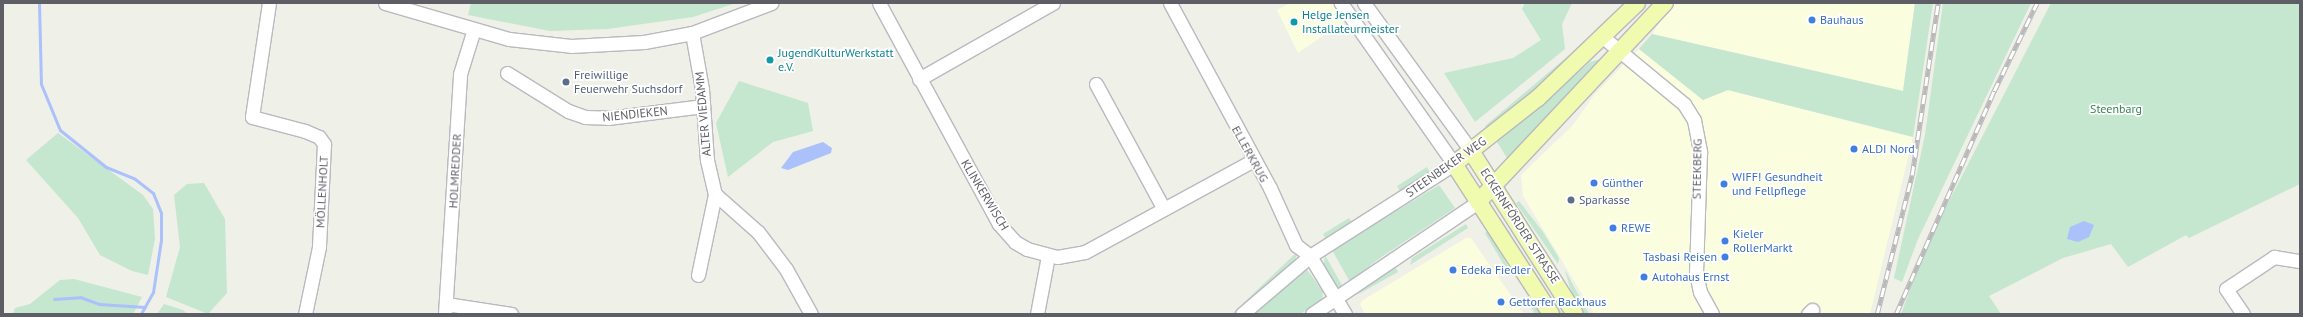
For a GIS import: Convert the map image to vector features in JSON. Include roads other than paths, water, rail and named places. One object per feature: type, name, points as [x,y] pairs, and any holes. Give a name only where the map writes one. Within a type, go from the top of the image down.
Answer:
[{"type":"main road","name":"STEENBEKER WEG","points":[[1454,164],[1538,98],[1604,38],[1637,3]]},
{"type":"main road","points":[[1478,202],[1665,3]]},
{"type":"main road","name":"ECKERNFÖRDER STRASSE","points":[[1471,151],[1494,184],[1575,314]]},
{"type":"main road","name":"ECKERNFÖRDER STRASSE","points":[[1454,164],[1551,314]]},
{"type":"street","name":"MÖLLENHOLT","points":[[268,3],[252,117],[305,131],[320,137],[324,144],[319,247],[305,314]]},
{"type":"street","points":[[385,3],[509,39],[571,46],[644,42],[692,33],[771,3]]},
{"type":"street","name":"KLINKERWISCH","points":[[879,3],[999,224],[1020,246],[1048,256],[1065,257],[1085,252],[1254,160]]},
{"type":"street","points":[[919,79],[1053,3]]},
{"type":"street","name":"ELLERKRUG","points":[[1170,3],[1254,160],[1296,246],[1310,256],[1345,314]]},
{"type":"street","name":"ECKERNFÖRDER STRASSE","points":[[1341,3],[1454,164]]},
{"type":"street","points":[[1350,15],[1365,3]]},
{"type":"street","name":"ECKERNFÖRDER STRASSE","points":[[1365,3],[1471,151]]},
{"type":"street","name":"HOLMREDDER","points":[[445,309],[460,74],[474,29]]},
{"type":"street","name":"ALTER VIEDAMM","points":[[692,33],[703,106],[707,160],[715,194],[698,275]]},
{"type":"street","name":"STEEKBERG","points":[[1604,38],[1684,104],[1694,120],[1700,152],[1696,273],[1700,292],[1712,314]]},
{"type":"street","name":"NIENDIEKEN","points":[[507,73],[568,111],[585,117],[608,118],[703,106]]},
{"type":"street","points":[[1096,84],[1164,209]]},
{"type":"street","name":"STEENBEKER WEG","points":[[1242,314],[1310,256],[1454,164]]},
{"type":"street","points":[[715,194],[758,232],[786,269],[811,314]]},
{"type":"street","points":[[1312,314],[1478,202]]},
{"type":"street","points":[[1037,314],[1048,256]]},
{"type":"street","points":[[2243,314],[2226,289],[2274,256],[2300,260]]},
{"type":"street","points":[[445,309],[511,314]]},
{"type":"water","points":[[823,142],[832,148],[831,153],[788,170],[781,168],[793,152]]},
{"type":"water","points":[[2084,221],[2094,225],[2089,237],[2078,242],[2067,239],[2070,227]]},
{"type":"waterway","points":[[39,3],[41,84],[60,130],[106,167],[135,179],[153,193],[161,213],[161,240],[153,292],[141,314]]},
{"type":"waterway","points":[[54,299],[80,297],[99,304],[145,307]]},
{"type":"railway","points":[[1877,314],[1912,175],[1938,3]]},
{"type":"railway","points":[[1896,314],[1994,91],[2037,3]]},
{"type":"place","name":"Bauhaus","points":[[1812,20]]},
{"type":"place","name":"Helge Jensen Installateurmeister","points":[[1294,22]]},
{"type":"place","name":"JugendKulturWerkstatt e.V.","points":[[770,60]]},
{"type":"place","name":"Freiwillige Feuerwehr Suchsdorf","points":[[566,82]]},
{"type":"place","name":"ALDI Nord","points":[[1854,149]]},
{"type":"place","name":"Günther","points":[[1594,183]]},
{"type":"place","name":"WIFF! Gesundheit und Fellpflege","points":[[1724,184]]},
{"type":"place","name":"Sparkasse","points":[[1571,200]]},
{"type":"place","name":"REWE","points":[[1613,228]]},
{"type":"place","name":"Kieler RollerMarkt","points":[[1725,241]]},
{"type":"place","name":"Tasbasi Reisen","points":[[1725,257]]},
{"type":"place","name":"Edeka Fiedler","points":[[1453,270]]},
{"type":"place","name":"Autohaus Ernst","points":[[1644,277]]},
{"type":"place","name":"Gettorfer Backhaus","points":[[1501,302]]},
{"type":"park label","name":"Steenbarg","points":[[2116,109]]}]
